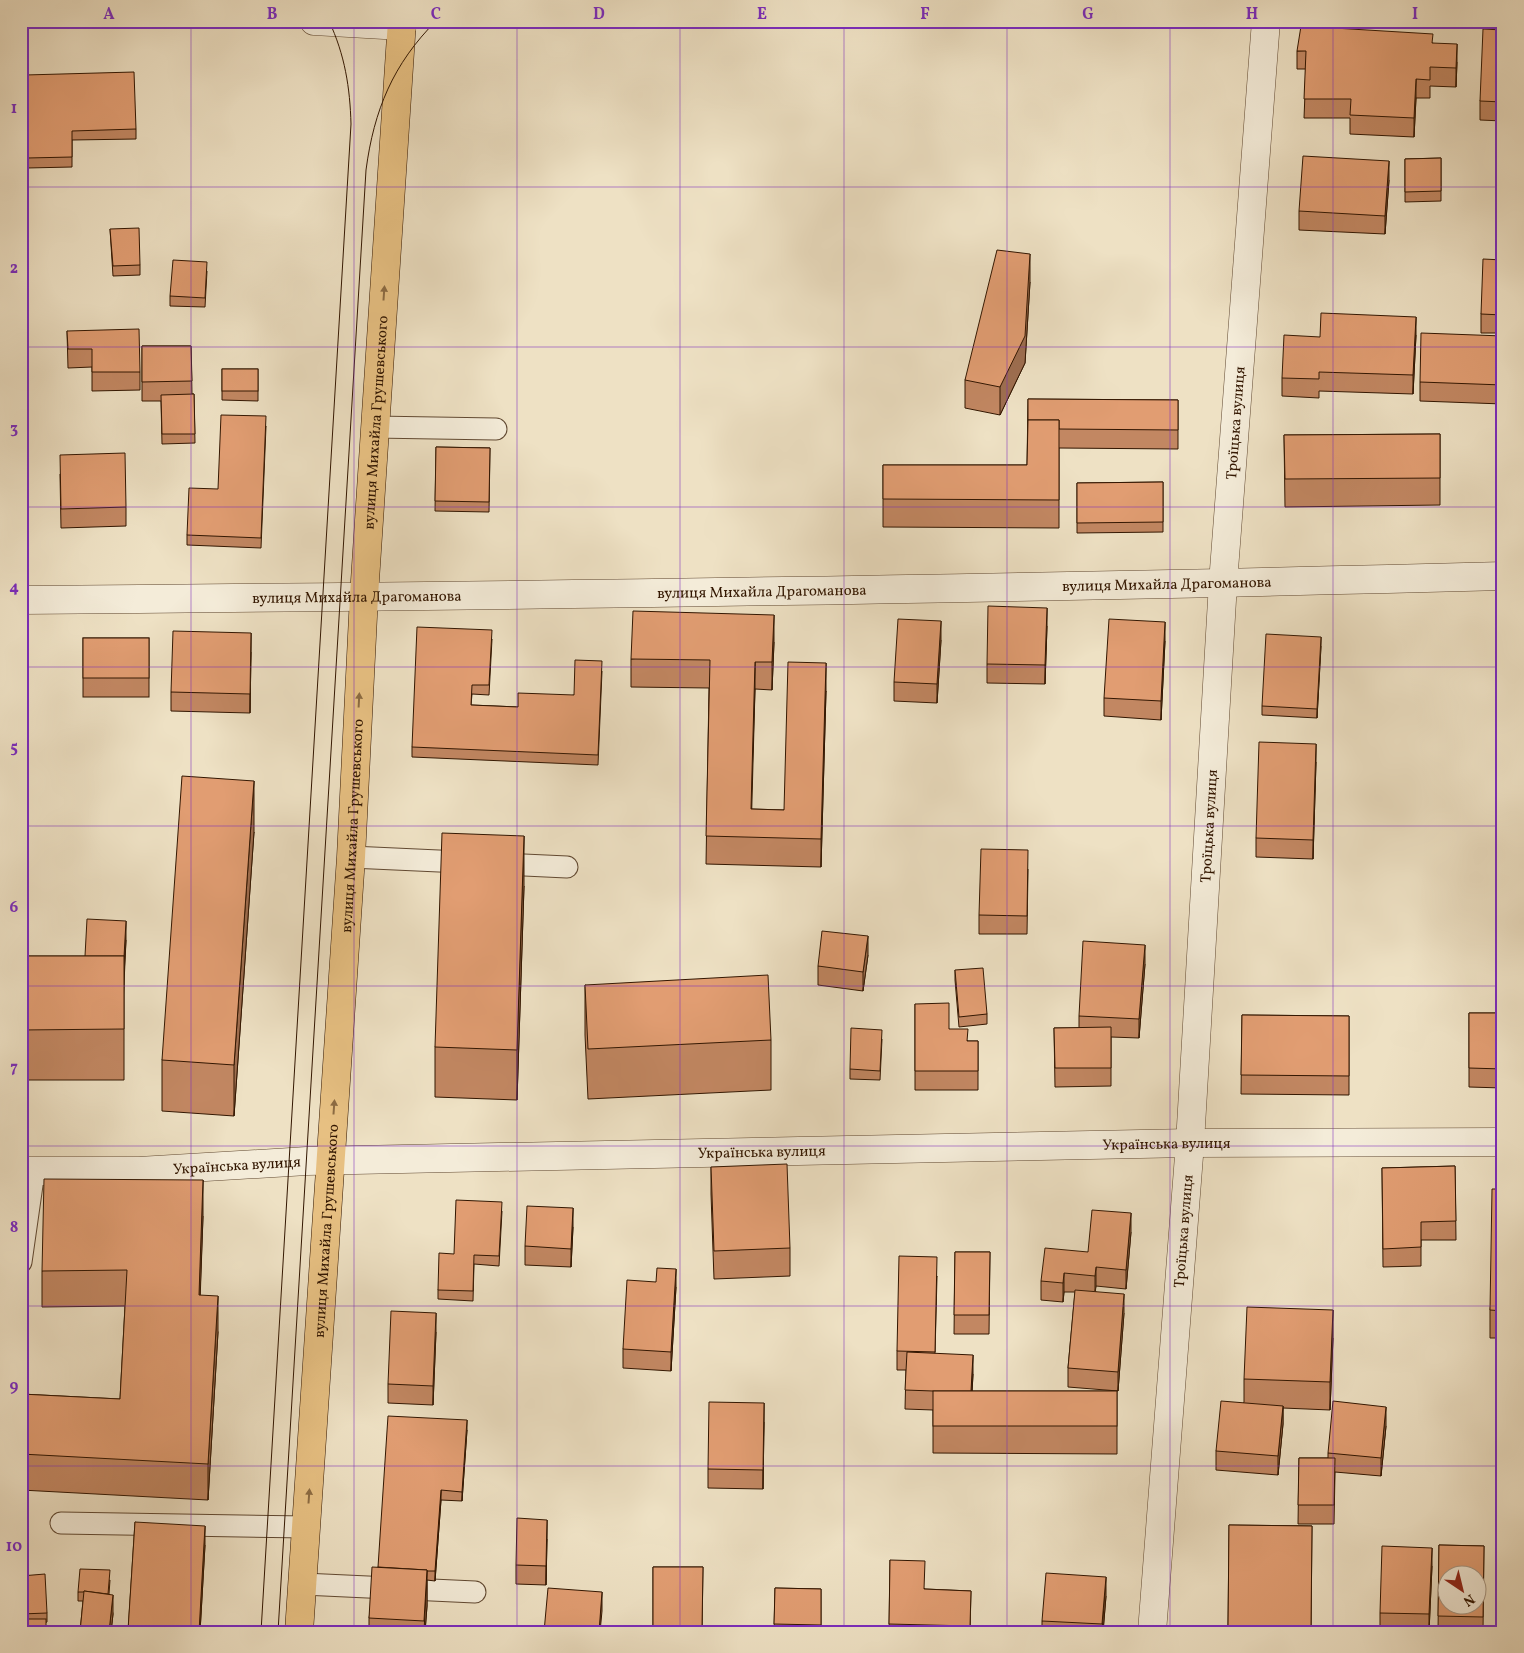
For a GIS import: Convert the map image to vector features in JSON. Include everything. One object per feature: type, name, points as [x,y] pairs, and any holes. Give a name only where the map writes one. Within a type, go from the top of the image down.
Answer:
[{"type":"main road","name":"вулиця Михайла Грушевського","points":[[299,1632],[351,857],[374,428],[402,24]]},
{"type":"street","points":[[314,21],[402,24]]},
{"type":"street","name":"Троїцька вулиця","points":[[1152,1632],[1190,1143],[1223,583],[1266,21]]},
{"type":"street","name":"вулиця Михайла Драгоманова","points":[[21,600],[1223,583],[1503,576]]},
{"type":"street","name":"Українська вулиця","points":[[27,1171],[139,1171],[330,1160],[1190,1143],[1503,1142]]},
{"type":"lane","points":[[374,428],[496,429]]},
{"type":"lane","points":[[351,857],[566,866]]},
{"type":"lane","points":[[21,1262],[27,1171]]},
{"type":"lane","points":[[61,1523],[307,1527]]},
{"type":"lane","points":[[303,1584],[475,1592]]},
{"type":"building","points":[[1301,26],[1433,34],[1432,43],[1457,44],[1456,68],[1430,67],[1430,80],[1416,79],[1414,118],[1350,115],[1351,99],[1304,99],[1306,51],[1297,51]]},
{"type":"building","points":[[1483,29],[1503,30],[1503,102],[1480,101]]},
{"type":"building","points":[[134,72],[136,129],[72,131],[72,157],[27,158],[25,75]]},
{"type":"building","points":[[1303,156],[1389,161],[1385,216],[1299,211]]},
{"type":"building","points":[[1441,158],[1441,191],[1405,192],[1405,159]]},
{"type":"building","points":[[139,228],[140,265],[113,266],[110,229]]},
{"type":"building","points":[[997,250],[1030,254],[1025,336],[1000,387],[965,380]]},
{"type":"building","points":[[1483,259],[1503,260],[1503,315],[1481,314]]},
{"type":"building","points":[[173,260],[207,262],[205,298],[170,296]]},
{"type":"building","points":[[1321,313],[1416,317],[1413,375],[1319,372],[1319,379],[1282,378],[1284,335],[1320,337]]},
{"type":"building","points":[[139,329],[140,372],[92,372],[92,349],[68,349],[67,331]]},
{"type":"building","points":[[1421,333],[1503,336],[1503,385],[1420,382]]},
{"type":"building","points":[[142,346],[191,346],[192,381],[142,382]]},
{"type":"building","points":[[222,369],[258,369],[258,391],[222,391]]},
{"type":"building","points":[[194,394],[195,434],[162,434],[161,395]]},
{"type":"building","points":[[1028,399],[1178,400],[1178,430],[1059,429],[1059,420],[1028,420]]},
{"type":"building","points":[[221,415],[266,416],[261,538],[187,535],[189,488],[218,489]]},
{"type":"building","points":[[1028,420],[1059,420],[1059,500],[883,499],[883,465],[1027,465]]},
{"type":"building","points":[[1440,434],[1440,478],[1285,479],[1284,435]]},
{"type":"building","points":[[1501,434],[1503,434],[1503,486],[1502,486]]},
{"type":"building","points":[[436,447],[490,448],[489,502],[435,501]]},
{"type":"building","points":[[125,453],[126,507],[61,509],[60,455]]},
{"type":"building","points":[[1163,482],[1163,522],[1077,523],[1077,483]]},
{"type":"building","points":[[988,606],[1047,608],[1045,665],[987,664]]},
{"type":"building","points":[[633,611],[774,615],[772,662],[755,662],[751,809],[784,810],[788,662],[826,663],[821,839],[706,836],[710,660],[631,659]]},
{"type":"building","points":[[898,619],[941,621],[937,684],[894,682]]},
{"type":"building","points":[[1109,619],[1165,622],[1161,701],[1104,698]]},
{"type":"building","points":[[417,627],[492,630],[489,685],[472,685],[471,705],[518,707],[518,693],[574,695],[575,660],[602,661],[598,755],[412,747]]},
{"type":"building","points":[[173,631],[251,633],[250,694],[171,692]]},
{"type":"building","points":[[1266,634],[1321,637],[1317,709],[1262,706]]},
{"type":"building","points":[[83,638],[149,638],[149,678],[83,678]]},
{"type":"building","points":[[21,685],[24,685],[24,726],[21,726]]},
{"type":"building","points":[[1259,742],[1316,744],[1313,840],[1256,838]]},
{"type":"building","points":[[182,776],[254,781],[234,1065],[162,1060]]},
{"type":"building","points":[[442,833],[524,836],[517,1050],[435,1047]]},
{"type":"building","points":[[981,849],[1028,850],[1027,916],[979,915]]},
{"type":"building","points":[[87,919],[126,921],[124,957],[85,956]]},
{"type":"building","points":[[822,931],[868,936],[863,972],[818,966]]},
{"type":"building","points":[[1083,941],[1145,945],[1139,1019],[1079,1016]]},
{"type":"building","points":[[21,956],[124,956],[124,1029],[21,1030]]},
{"type":"building","points":[[983,968],[987,1014],[959,1017],[955,970]]},
{"type":"building","points":[[768,975],[771,1040],[588,1049],[585,985]]},
{"type":"building","points":[[949,1003],[949,1029],[968,1029],[967,1041],[978,1041],[978,1071],[915,1071],[915,1004]]},
{"type":"building","points":[[1469,1013],[1503,1013],[1503,1069],[1469,1068]]},
{"type":"building","points":[[1242,1015],[1349,1016],[1349,1076],[1241,1075]]},
{"type":"building","points":[[1111,1027],[1111,1068],[1055,1068],[1054,1028]]},
{"type":"building","points":[[851,1028],[882,1030],[880,1071],[850,1069]]},
{"type":"building","points":[[787,1164],[790,1248],[714,1251],[711,1167]]},
{"type":"building","points":[[1455,1166],[1456,1221],[1421,1222],[1421,1247],[1383,1249],[1382,1168]]},
{"type":"building","points":[[44,1179],[203,1180],[199,1295],[218,1296],[208,1464],[21,1454],[21,1394],[120,1399],[127,1270],[42,1271]]},
{"type":"building","points":[[1492,1189],[1503,1189],[1503,1311],[1490,1310]]},
{"type":"building","points":[[456,1200],[502,1202],[499,1256],[474,1255],[473,1291],[438,1290],[439,1253],[454,1254]]},
{"type":"building","points":[[527,1206],[573,1208],[571,1249],[525,1246]]},
{"type":"building","points":[[1092,1210],[1131,1213],[1126,1270],[1096,1267],[1095,1276],[1064,1273],[1063,1283],[1041,1281],[1045,1248],[1088,1252]]},
{"type":"building","points":[[955,1252],[990,1252],[989,1315],[954,1315]]},
{"type":"building","points":[[899,1256],[937,1257],[935,1352],[897,1351]]},
{"type":"building","points":[[657,1268],[676,1269],[671,1352],[623,1349],[627,1280],[656,1282]]},
{"type":"building","points":[[1075,1290],[1124,1294],[1118,1372],[1068,1368]]},
{"type":"building","points":[[1247,1307],[1333,1310],[1330,1382],[1244,1379]]},
{"type":"building","points":[[391,1311],[436,1313],[433,1386],[388,1384]]},
{"type":"building","points":[[907,1352],[973,1355],[971,1391],[905,1390]]},
{"type":"building","points":[[933,1391],[1117,1391],[1117,1426],[933,1426]]},
{"type":"building","points":[[1221,1401],[1283,1406],[1278,1456],[1216,1451]]},
{"type":"building","points":[[1333,1401],[1386,1407],[1381,1458],[1328,1453]]},
{"type":"building","points":[[709,1402],[764,1403],[763,1470],[708,1469]]},
{"type":"building","points":[[388,1416],[467,1420],[462,1492],[441,1490],[435,1571],[378,1567]]},
{"type":"building","points":[[1299,1458],[1335,1458],[1334,1505],[1298,1505]]},
{"type":"building","points":[[517,1518],[547,1520],[546,1566],[516,1565]]},
{"type":"building","points":[[135,1522],[205,1526],[199,1632],[128,1630]]},
{"type":"building","points":[[1229,1525],[1312,1526],[1311,1627],[1228,1626]]},
{"type":"building","points":[[1439,1545],[1484,1546],[1484,1566],[1439,1566]]},
{"type":"building","points":[[1382,1546],[1432,1548],[1429,1614],[1380,1613]]},
{"type":"building","points":[[890,1560],[925,1561],[924,1589],[971,1591],[970,1626],[889,1624]]},
{"type":"building","points":[[372,1567],[427,1570],[424,1621],[369,1618]]},
{"type":"building","points":[[653,1567],[703,1567],[702,1628],[653,1628]]},
{"type":"building","points":[[80,1569],[110,1570],[108,1594],[78,1592]]},
{"type":"building","points":[[1046,1573],[1106,1577],[1102,1624],[1042,1621]]},
{"type":"building","points":[[45,1574],[47,1613],[21,1614],[21,1576]]},
{"type":"building","points":[[548,1588],[602,1592],[599,1632],[544,1632]]},
{"type":"building","points":[[775,1588],[821,1589],[821,1625],[774,1624]]},
{"type":"building","points":[[84,1591],[113,1595],[109,1632],[80,1632]]},
{"type":"building","points":[[1438,1616],[1483,1616],[1483,1617]]},
{"type":"building","points":[[21,1619],[46,1619],[46,1632],[21,1632]]},
{"type":"tram line","points":[[261,1632],[351,124],[346,72],[339,46],[329,21]]},
{"type":"tram line","points":[[278,1632],[366,170],[374,127],[388,89],[408,54],[436,21]]}]
